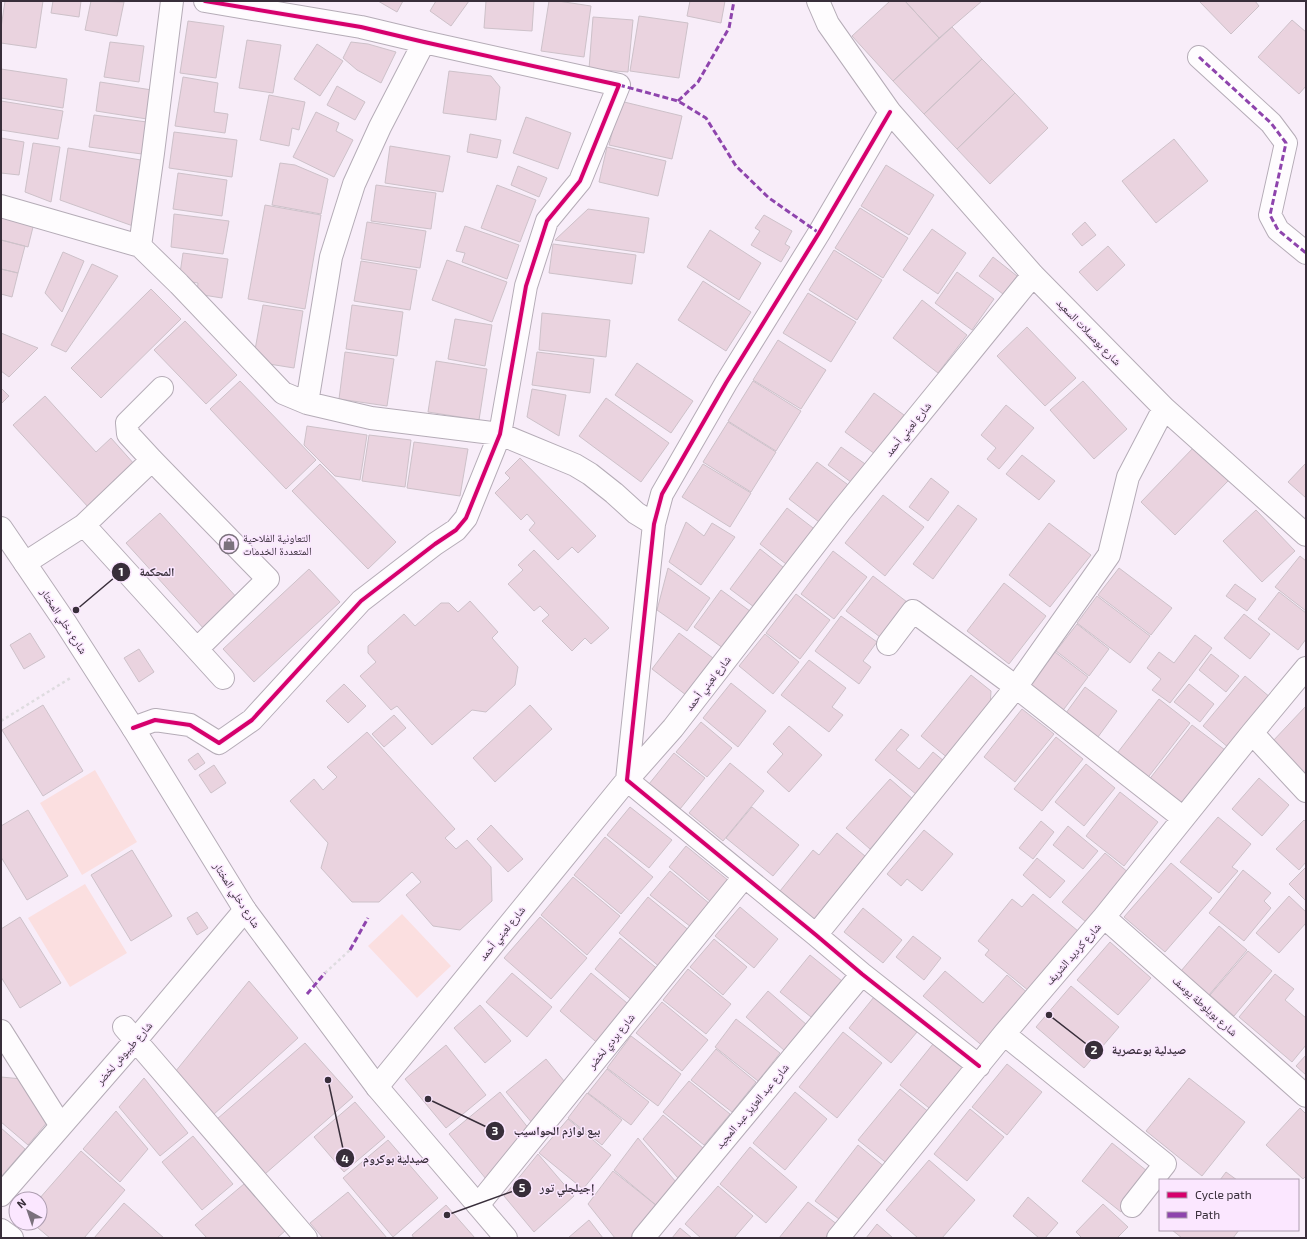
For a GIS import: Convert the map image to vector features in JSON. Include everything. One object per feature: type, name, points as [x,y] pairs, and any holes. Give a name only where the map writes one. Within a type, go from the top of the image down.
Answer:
[{"type":"street","points":[[140,246],[172,1]]},
{"type":"street","points":[[133,728],[155,720],[190,725],[218,743],[252,720],[361,601],[435,544],[456,530],[466,518],[500,434],[526,286],[547,221],[580,181],[619,85],[361,27],[205,1]]},
{"type":"street","name":"شارع بومسلات السعيد","points":[[818,1],[828,24],[890,112],[1033,275],[1164,408],[1306,535]]},
{"type":"street","points":[[307,403],[331,257],[354,184],[380,127],[424,42]]},
{"type":"street","points":[[1199,57],[1271,123],[1286,143],[1270,215],[1278,230],[1306,253]]},
{"type":"street","points":[[890,112],[819,233],[726,383],[662,494],[654,524],[626,780],[862,974],[979,1066]]},
{"type":"street","points":[[1,206],[140,246],[179,284],[283,393],[307,403],[370,418],[500,434],[575,466],[596,479],[636,513],[654,524]]},
{"type":"street","name":"شارع لعبني أحمد","points":[[377,1087],[626,780],[673,728],[841,511],[1033,275]]},
{"type":"street","points":[[162,388],[127,423],[128,434],[268,580],[197,649]]},
{"type":"street","points":[[816,935],[1016,687],[1110,554],[1128,477],[1164,408]]},
{"type":"street","points":[[25,563],[84,525],[152,460]]},
{"type":"street","points":[[84,525],[223,678]]},
{"type":"street","name":"شارع دخلي المختار","points":[[1,528],[133,728],[245,910],[377,1087],[506,1238]]},
{"type":"street","points":[[888,644],[913,611],[1016,687],[1183,818]]},
{"type":"street","name":"شارع كرديد الشريف","points":[[838,1238],[1004,1034],[1104,917],[1306,668]]},
{"type":"street","points":[[1252,733],[1306,791]]},
{"type":"street","name":"شارع بردي لخضر","points":[[478,1205],[744,876]]},
{"type":"street","name":"شارع طيبوش لخضر","points":[[1,1195],[61,1126],[129,1034],[245,910]]},
{"type":"street","name":"شارع بويلوطة يوسف","points":[[1104,917],[1306,1096]]},
{"type":"street","name":"شارع عبد العزيز عبد المجيد","points":[[643,1238],[862,974]]},
{"type":"street","points":[[129,1034],[306,1238]]},
{"type":"street","points":[[1004,1034],[1164,1164],[1132,1206]]},
{"type":"street","points":[[4,1044],[61,1126]]},
{"type":"street","points":[[1,1230],[12,1238]]},
{"type":"path","points":[[1,721],[92,665]]},
{"type":"path","points":[[325,973],[350,950]]},
{"type":"shaded area","points":[[95,770],[137,842],[82,875],[40,803]]},
{"type":"shaded area","points":[[85,884],[127,953],[70,987],[28,918]]},
{"type":"shaded area","points":[[402,914],[451,966],[417,998],[368,946]]},
{"type":"building","points":[[5,1],[43,1],[36,48],[1,43],[1,28]]},
{"type":"building","points":[[53,1],[81,1],[79,17],[51,13]]},
{"type":"building","points":[[91,1],[124,2],[117,36],[85,30]]},
{"type":"building","points":[[378,1],[403,1],[397,12]]},
{"type":"building","points":[[436,1],[469,1],[451,26],[430,11]]},
{"type":"building","points":[[486,1],[534,1],[532,31],[484,28]]},
{"type":"building","points":[[549,1],[591,6],[584,57],[541,51]]},
{"type":"building","points":[[690,1],[725,1],[721,23],[687,16]]},
{"type":"building","points":[[890,1],[905,1],[939,38],[893,81],[852,36]]},
{"type":"building","points":[[905,1],[982,1],[939,38]]},
{"type":"building","points":[[1199,1],[1255,1],[1259,6],[1231,34]]},
{"type":"building","points":[[639,16],[688,23],[679,78],[630,71]]},
{"type":"building","points":[[593,17],[633,20],[628,72],[589,69]]},
{"type":"building","points":[[1292,20],[1306,32],[1306,86],[1299,94],[1258,57]]},
{"type":"building","points":[[188,21],[224,26],[216,78],[180,73]]},
{"type":"building","points":[[952,27],[982,59],[924,114],[893,81]]},
{"type":"building","points":[[247,40],[281,45],[273,93],[239,88]]},
{"type":"building","points":[[110,42],[144,46],[139,82],[104,77]]},
{"type":"building","points":[[351,42],[368,44],[396,52],[381,83],[357,70],[343,58]]},
{"type":"building","points":[[317,44],[343,61],[320,96],[294,79]]},
{"type":"building","points":[[982,59],[1015,93],[957,149],[924,114]]},
{"type":"building","points":[[1,69],[67,79],[63,108],[1,98]]},
{"type":"building","points":[[449,71],[491,76],[500,87],[496,120],[443,113]]},
{"type":"building","points":[[183,77],[218,83],[214,112],[228,114],[225,133],[175,126]]},
{"type":"building","points":[[100,82],[152,90],[147,119],[96,111]]},
{"type":"building","points":[[337,86],[365,102],[355,120],[327,105]]},
{"type":"building","points":[[1015,93],[1048,128],[990,184],[957,149]]},
{"type":"building","points":[[269,95],[305,102],[299,130],[292,128],[289,146],[260,140]]},
{"type":"building","points":[[1,101],[63,111],[58,139],[1,130]]},
{"type":"building","points":[[620,101],[682,116],[672,159],[609,145]]},
{"type":"building","points":[[316,112],[339,123],[336,131],[353,140],[334,177],[293,157]]},
{"type":"building","points":[[94,115],[147,122],[142,154],[89,147]]},
{"type":"building","points":[[526,117],[571,133],[558,169],[513,153]]},
{"type":"building","points":[[174,132],[237,140],[232,177],[169,168]]},
{"type":"building","points":[[470,134],[501,140],[497,158],[467,152]]},
{"type":"building","points":[[1,138],[24,142],[19,175],[1,173]]},
{"type":"building","points":[[1174,139],[1208,181],[1156,223],[1122,181]]},
{"type":"building","points":[[33,143],[60,147],[51,202],[25,192]]},
{"type":"building","points":[[390,146],[450,156],[443,192],[385,183]]},
{"type":"building","points":[[607,147],[666,161],[658,196],[599,182]]},
{"type":"building","points":[[68,148],[141,160],[133,226],[60,200]]},
{"type":"building","points":[[280,163],[295,165],[328,179],[321,214],[272,205]]},
{"type":"building","points":[[886,165],[934,195],[909,235],[861,206]]},
{"type":"building","points":[[518,166],[547,178],[539,197],[511,185]]},
{"type":"building","points":[[178,173],[227,180],[222,216],[173,209]]},
{"type":"building","points":[[376,185],[436,193],[431,229],[371,221]]},
{"type":"building","points":[[497,185],[536,200],[520,242],[481,228]]},
{"type":"building","points":[[265,205],[321,215],[305,309],[248,299]]},
{"type":"building","points":[[860,208],[908,238],[883,278],[835,248]]},
{"type":"building","points":[[588,209],[649,218],[644,253],[555,240]]},
{"type":"building","points":[[1,210],[35,219],[28,247],[1,240]]},
{"type":"building","points":[[174,214],[229,221],[223,254],[171,247]]},
{"type":"building","points":[[764,215],[792,231],[785,244],[790,247],[781,262],[751,245],[760,231],[755,228]]},
{"type":"building","points":[[367,222],[426,231],[420,268],[361,259]]},
{"type":"building","points":[[1085,222],[1096,235],[1082,246],[1072,234]]},
{"type":"building","points":[[465,226],[519,245],[507,279],[462,262],[465,253],[456,251]]},
{"type":"building","points":[[932,229],[966,253],[938,294],[903,270]]},
{"type":"building","points":[[710,230],[761,263],[739,300],[687,267]]},
{"type":"building","points":[[1,240],[25,246],[18,273],[1,269]]},
{"type":"building","points":[[553,244],[636,255],[632,284],[549,273]]},
{"type":"building","points":[[1108,246],[1125,265],[1097,291],[1079,272]]},
{"type":"building","points":[[834,250],[882,280],[857,320],[809,290]]},
{"type":"building","points":[[63,252],[84,261],[62,312],[45,293]]},
{"type":"building","points":[[183,253],[228,259],[222,298],[197,294],[198,283],[179,280]]},
{"type":"building","points":[[993,257],[1017,276],[1003,294],[979,276]]},
{"type":"building","points":[[447,260],[507,282],[492,322],[432,300]]},
{"type":"building","points":[[361,261],[417,270],[410,310],[354,301]]},
{"type":"building","points":[[92,264],[118,276],[66,352],[51,345]]},
{"type":"building","points":[[1,269],[18,273],[12,297],[1,294]]},
{"type":"building","points":[[957,272],[994,299],[972,330],[935,303]]},
{"type":"building","points":[[703,281],[751,312],[726,351],[678,320]]},
{"type":"building","points":[[151,289],[181,319],[101,398],[71,368]]},
{"type":"building","points":[[808,293],[856,322],[831,362],[783,333]]},
{"type":"building","points":[[922,300],[967,335],[938,373],[893,338]]},
{"type":"building","points":[[263,305],[303,311],[294,368],[269,364],[255,350]]},
{"type":"building","points":[[352,305],[403,312],[397,356],[346,349]]},
{"type":"building","points":[[542,313],[610,320],[606,357],[539,350]]},
{"type":"building","points":[[455,319],[492,325],[485,366],[448,359]]},
{"type":"building","points":[[185,321],[237,375],[206,404],[154,350]]},
{"type":"building","points":[[1027,327],[1076,378],[1045,406],[997,356]]},
{"type":"building","points":[[1,333],[38,348],[9,377],[1,371]]},
{"type":"building","points":[[778,340],[826,370],[801,409],[753,380]]},
{"type":"building","points":[[345,352],[394,359],[387,406],[339,399]]},
{"type":"building","points":[[537,352],[594,359],[590,393],[532,385]]},
{"type":"building","points":[[436,361],[487,369],[479,420],[428,412]]},
{"type":"building","points":[[637,363],[693,401],[671,433],[615,395]]},
{"type":"building","points":[[240,381],[316,460],[286,489],[210,409]]},
{"type":"building","points":[[753,381],[801,411],[776,451],[728,421]]},
{"type":"building","points":[[1083,381],[1127,429],[1094,459],[1050,410]]},
{"type":"building","points":[[1,388],[9,396],[1,404]]},
{"type":"building","points":[[532,389],[566,395],[559,436],[527,417]]},
{"type":"building","points":[[874,393],[904,415],[875,454],[845,432]]},
{"type":"building","points":[[45,396],[96,452],[111,438],[135,465],[89,508],[13,425]]},
{"type":"building","points":[[606,398],[669,443],[641,482],[579,436]]},
{"type":"building","points":[[1006,405],[1034,428],[999,469],[987,459],[996,448],[981,435]]},
{"type":"building","points":[[728,422],[776,452],[751,492],[703,462]]},
{"type":"building","points":[[307,426],[367,435],[360,480],[335,476],[304,445]]},
{"type":"building","points":[[369,435],[411,440],[405,487],[362,481]]},
{"type":"building","points":[[414,442],[468,449],[460,496],[407,488]]},
{"type":"building","points":[[1195,446],[1229,480],[1175,535],[1141,502]]},
{"type":"building","points":[[841,447],[868,466],[855,485],[828,465]]},
{"type":"building","points":[[1022,455],[1055,481],[1039,500],[1006,474]]},
{"type":"building","points":[[520,458],[596,536],[578,553],[572,547],[558,560],[529,530],[535,523],[527,514],[521,520],[495,493],[510,478],[505,473]]},
{"type":"building","points":[[817,462],[851,487],[823,525],[789,499]]},
{"type":"building","points":[[1306,463],[1306,498],[1288,482]]},
{"type":"building","points":[[320,464],[396,542],[368,569],[292,491]]},
{"type":"building","points":[[703,464],[751,493],[730,527],[682,497]]},
{"type":"building","points":[[931,478],[949,492],[928,521],[909,507]]},
{"type":"building","points":[[883,495],[924,527],[885,576],[845,543]]},
{"type":"building","points":[[958,505],[977,519],[933,579],[913,564]]},
{"type":"building","points":[[787,508],[817,531],[790,567],[760,544]]},
{"type":"building","points":[[1256,510],[1295,551],[1262,582],[1223,541]]},
{"type":"building","points":[[160,513],[239,600],[205,630],[126,543]]},
{"type":"building","points":[[686,522],[704,536],[712,523],[735,537],[701,585],[669,562]]},
{"type":"building","points":[[1049,523],[1091,555],[1050,607],[1009,575]]},
{"type":"building","points":[[760,549],[788,571],[758,610],[730,589]]},
{"type":"building","points":[[534,550],[609,628],[591,644],[585,638],[572,651],[542,621],[549,615],[540,606],[534,611],[508,584],[523,570],[518,565]]},
{"type":"building","points":[[833,551],[867,577],[834,619],[801,594]]},
{"type":"building","points":[[1300,556],[1306,561],[1306,611],[1275,587]]},
{"type":"building","points":[[668,568],[710,598],[687,631],[657,610]]},
{"type":"building","points":[[1119,568],[1172,608],[1151,635],[1098,595]]},
{"type":"building","points":[[309,569],[340,602],[254,682],[223,649]]},
{"type":"building","points":[[873,576],[907,602],[880,637],[846,611]]},
{"type":"building","points":[[1004,583],[1046,616],[1009,664],[967,631]]},
{"type":"building","points":[[1235,584],[1256,599],[1247,611],[1226,596]]},
{"type":"building","points":[[721,590],[754,614],[727,651],[694,627]]},
{"type":"building","points":[[1279,592],[1306,613],[1306,639],[1298,650],[1258,619]]},
{"type":"building","points":[[796,594],[830,620],[800,659],[766,633]]},
{"type":"building","points":[[1097,596],[1150,636],[1130,663],[1077,623]]},
{"type":"building","points":[[470,601],[498,632],[492,638],[518,667],[515,685],[486,712],[472,710],[432,745],[397,706],[391,710],[360,676],[376,662],[368,653],[368,646],[404,614],[415,626],[441,603],[449,603],[458,612]]},
{"type":"building","points":[[1244,614],[1270,634],[1250,659],[1224,638]]},
{"type":"building","points":[[841,616],[877,642],[863,661],[871,667],[859,684],[815,651]]},
{"type":"building","points":[[1077,624],[1109,649],[1089,676],[1056,651]]},
{"type":"building","points":[[30,633],[45,657],[24,669],[10,645]]},
{"type":"building","points":[[679,633],[713,658],[686,695],[652,669]]},
{"type":"building","points":[[765,634],[799,662],[773,694],[739,666]]},
{"type":"building","points":[[1195,635],[1212,648],[1170,703],[1152,690],[1161,679],[1147,668],[1159,652],[1174,663]]},
{"type":"building","points":[[139,649],[154,672],[139,682],[124,658]]},
{"type":"building","points":[[1055,652],[1088,677],[1061,713],[1028,688]]},
{"type":"building","points":[[1211,654],[1239,676],[1226,692],[1199,670]]},
{"type":"building","points":[[809,660],[846,688],[832,707],[843,715],[829,732],[781,695]]},
{"type":"building","points":[[971,675],[991,691],[990,708],[949,759],[921,736]]},
{"type":"building","points":[[1245,676],[1271,698],[1229,748],[1203,726]]},
{"type":"building","points":[[731,683],[766,711],[738,747],[703,718]]},
{"type":"building","points":[[344,684],[366,706],[348,723],[326,701]]},
{"type":"building","points":[[1189,684],[1214,704],[1200,722],[1174,702]]},
{"type":"building","points":[[1085,687],[1117,711],[1095,741],[1063,717]]},
{"type":"building","points":[[1159,699],[1190,723],[1146,780],[1115,756]]},
{"type":"building","points":[[43,705],[83,771],[43,796],[2,730]]},
{"type":"building","points":[[530,705],[552,729],[495,782],[473,758]]},
{"type":"building","points":[[1306,706],[1306,774],[1272,742]]},
{"type":"building","points":[[1022,709],[1054,734],[1015,782],[984,757]]},
{"type":"building","points":[[394,715],[406,728],[384,747],[372,734]]},
{"type":"building","points":[[701,722],[732,748],[707,777],[676,752]]},
{"type":"building","points":[[1192,725],[1225,750],[1181,807],[1148,781]]},
{"type":"building","points":[[789,726],[822,755],[789,792],[767,772],[783,754],[773,744]]},
{"type":"building","points":[[901,729],[909,735],[896,750],[919,769],[933,752],[944,761],[917,795],[875,760]]},
{"type":"building","points":[[367,732],[455,829],[445,838],[456,849],[467,840],[491,867],[492,901],[460,930],[433,926],[406,895],[421,882],[412,872],[379,902],[352,902],[321,868],[328,843],[290,801],[314,779],[323,790],[337,777],[327,767]]},
{"type":"building","points":[[1056,737],[1083,759],[1042,811],[1014,789]]},
{"type":"building","points":[[198,753],[205,763],[195,770],[188,760]]},
{"type":"building","points":[[674,753],[705,778],[680,809],[649,784]]},
{"type":"building","points":[[730,763],[764,791],[723,841],[689,813]]},
{"type":"building","points":[[1086,764],[1115,788],[1084,826],[1055,802]]},
{"type":"building","points":[[214,765],[226,783],[211,793],[199,775]]},
{"type":"building","points":[[1259,778],[1289,805],[1262,836],[1232,809]]},
{"type":"building","points":[[890,779],[914,800],[870,849],[846,828]]},
{"type":"building","points":[[1120,792],[1158,822],[1124,866],[1086,836]]},
{"type":"building","points":[[630,807],[672,840],[649,868],[607,835]]},
{"type":"building","points":[[752,807],[799,845],[773,876],[726,838]]},
{"type":"building","points":[[28,810],[68,876],[27,900],[1,857],[1,826]]},
{"type":"building","points":[[1218,817],[1251,844],[1232,867],[1238,871],[1219,893],[1180,862]]},
{"type":"building","points":[[1304,820],[1306,822],[1306,862],[1299,870],[1276,849]]},
{"type":"building","points":[[1041,821],[1054,832],[1033,859],[1019,848]]},
{"type":"building","points":[[491,825],[523,859],[508,872],[477,839]]},
{"type":"building","points":[[1068,826],[1098,851],[1083,869],[1053,845]]},
{"type":"building","points":[[924,830],[953,854],[922,891],[907,879],[901,886],[887,874]]},
{"type":"building","points":[[837,833],[865,856],[814,919],[780,891],[813,850],[819,855]]},
{"type":"building","points":[[605,837],[653,877],[621,914],[574,875]]},
{"type":"building","points":[[686,846],[729,881],[711,902],[669,867]]},
{"type":"building","points":[[132,850],[172,916],[131,941],[91,875]]},
{"type":"building","points":[[1105,853],[1129,873],[1086,922],[1062,902]]},
{"type":"building","points":[[1037,858],[1065,881],[1050,898],[1023,875]]},
{"type":"building","points":[[1171,863],[1212,898],[1165,952],[1124,917]]},
{"type":"building","points":[[1306,867],[1306,901],[1289,884]]},
{"type":"building","points":[[1243,870],[1271,893],[1264,901],[1271,908],[1244,941],[1209,913]]},
{"type":"building","points":[[670,871],[710,904],[691,927],[650,895]]},
{"type":"building","points":[[573,877],[620,916],[587,955],[541,915]]},
{"type":"building","points":[[1033,894],[1078,931],[1029,991],[985,955],[989,950],[978,941],[1012,899],[1022,907]]},
{"type":"building","points":[[1289,896],[1306,912],[1306,923],[1279,953],[1256,933]]},
{"type":"building","points":[[648,897],[691,932],[661,968],[619,933]]},
{"type":"building","points":[[740,907],[778,939],[754,968],[715,936]]},
{"type":"building","points":[[863,908],[902,940],[883,963],[844,932]]},
{"type":"building","points":[[197,912],[208,928],[197,935],[187,918]]},
{"type":"building","points":[[20,917],[61,983],[20,1008],[1,977],[1,929]]},
{"type":"building","points":[[540,917],[587,958],[551,999],[504,958]]},
{"type":"building","points":[[1219,926],[1247,950],[1209,995],[1181,971]]},
{"type":"building","points":[[913,936],[941,958],[924,980],[896,957]]},
{"type":"building","points":[[620,938],[660,971],[634,1002],[595,969]]},
{"type":"building","points":[[714,939],[747,967],[723,995],[690,967]]},
{"type":"building","points":[[1110,942],[1151,978],[1118,1015],[1077,980]]},
{"type":"building","points":[[1248,951],[1272,971],[1234,1016],[1210,995]]},
{"type":"building","points":[[810,955],[842,981],[811,1017],[780,992]]},
{"type":"building","points":[[688,969],[731,1004],[706,1034],[663,1000]]},
{"type":"building","points":[[945,971],[983,1003],[1007,975],[1030,995],[985,1048],[923,996]]},
{"type":"building","points":[[512,973],[552,1007],[527,1037],[486,1002]]},
{"type":"building","points":[[591,973],[633,1008],[601,1046],[560,1011]]},
{"type":"building","points":[[1275,974],[1294,989],[1285,1000],[1306,1018],[1306,1045],[1292,1062],[1239,1017]]},
{"type":"building","points":[[249,981],[298,1038],[213,1115],[175,1072]]},
{"type":"building","points":[[1071,986],[1119,1027],[1084,1068],[1036,1027]]},
{"type":"building","points":[[768,991],[807,1025],[785,1051],[746,1017]]},
{"type":"building","points":[[874,997],[917,1032],[891,1063],[849,1028]]},
{"type":"building","points":[[662,1002],[708,1040],[682,1071],[636,1033]]},
{"type":"building","points":[[480,1005],[511,1041],[485,1063],[454,1028]]},
{"type":"building","points":[[736,1019],[780,1053],[758,1081],[715,1047]]},
{"type":"building","points":[[843,1032],[882,1063],[837,1118],[799,1087]]},
{"type":"building","points":[[631,1036],[681,1074],[658,1106],[607,1068]]},
{"type":"building","points":[[305,1043],[353,1097],[265,1174],[217,1119]]},
{"type":"building","points":[[933,1044],[965,1070],[933,1111],[900,1085]]},
{"type":"building","points":[[446,1045],[486,1095],[446,1128],[405,1079]]},
{"type":"building","points":[[716,1049],[756,1082],[732,1112],[691,1080]]},
{"type":"building","points":[[1306,1055],[1306,1075],[1296,1066]]},
{"type":"building","points":[[546,1059],[569,1087],[533,1124],[506,1092]]},
{"type":"building","points":[[1007,1064],[1042,1092],[1007,1135],[972,1107]]},
{"type":"building","points":[[607,1069],[649,1102],[631,1125],[588,1093]]},
{"type":"building","points":[[1,1077],[22,1079],[49,1120],[28,1145],[1,1122]]},
{"type":"building","points":[[144,1078],[188,1133],[160,1156],[119,1107]]},
{"type":"building","points":[[1189,1078],[1245,1122],[1202,1176],[1146,1131]]},
{"type":"building","points":[[689,1081],[730,1114],[704,1145],[663,1112]]},
{"type":"building","points":[[900,1089],[930,1113],[889,1165],[858,1140]]},
{"type":"building","points":[[500,1092],[533,1134],[491,1185],[449,1134]]},
{"type":"building","points":[[795,1092],[827,1119],[785,1170],[753,1143]]},
{"type":"building","points":[[587,1093],[622,1120],[602,1145],[568,1118]]},
{"type":"building","points":[[355,1102],[385,1137],[344,1172],[314,1137]]},
{"type":"building","points":[[1300,1108],[1306,1114],[1306,1176],[1303,1179],[1266,1145]]},
{"type":"building","points":[[970,1109],[1004,1137],[967,1181],[934,1154]]},
{"type":"building","points":[[116,1111],[148,1149],[120,1182],[83,1149]]},
{"type":"building","points":[[663,1115],[703,1148],[678,1178],[643,1139]]},
{"type":"building","points":[[568,1119],[611,1155],[583,1189],[539,1153]]},
{"type":"building","points":[[1,1128],[25,1149],[1,1177]]},
{"type":"building","points":[[193,1136],[233,1184],[202,1210],[162,1162]]},
{"type":"building","points":[[638,1138],[676,1182],[657,1206],[614,1170]]},
{"type":"building","points":[[388,1140],[438,1198],[393,1237],[343,1178]]},
{"type":"building","points":[[1112,1143],[1152,1175],[1121,1212],[1082,1181]]},
{"type":"building","points":[[858,1145],[886,1168],[843,1222],[815,1201]]},
{"type":"building","points":[[750,1147],[797,1187],[766,1223],[720,1184]]},
{"type":"building","points":[[81,1151],[125,1190],[84,1238],[50,1238],[42,1231],[48,1231],[48,1191],[46,1191]]},
{"type":"building","points":[[538,1154],[574,1196],[534,1232],[504,1196]]},
{"type":"building","points":[[929,1160],[975,1200],[942,1238],[918,1238],[886,1210]]},
{"type":"building","points":[[613,1171],[657,1206],[631,1238],[615,1238],[588,1204]]},
{"type":"building","points":[[1226,1172],[1236,1179],[1221,1179]]},
{"type":"building","points":[[244,1184],[285,1231],[277,1238],[207,1238],[195,1225]]},
{"type":"building","points":[[718,1186],[753,1216],[734,1238],[701,1238],[685,1224]]},
{"type":"building","points":[[348,1192],[387,1238],[323,1238],[310,1223]]},
{"type":"building","points":[[1028,1197],[1058,1223],[1045,1238],[1039,1238],[1013,1216]]},
{"type":"building","points":[[808,1202],[838,1225],[828,1238],[779,1238]]},
{"type":"building","points":[[124,1203],[164,1238],[94,1238]]},
{"type":"building","points":[[1103,1204],[1128,1227],[1117,1238],[1082,1238],[1076,1232]]},
{"type":"building","points":[[446,1205],[475,1238],[414,1238],[412,1235]]},
{"type":"building","points":[[589,1220],[603,1238],[568,1238]]},
{"type":"building","points":[[877,1224],[893,1238],[866,1238]]},
{"type":"building","points":[[680,1228],[692,1238],[672,1238]]},
{"type":"building","points":[[1173,1231],[1238,1231],[1233,1238],[1182,1238]]},
{"type":"marked path","points":[[678,101],[698,82],[729,28],[734,1]]},
{"type":"marked path","points":[[1199,57],[1271,123],[1286,143],[1270,215],[1278,230],[1306,253]]},
{"type":"marked path","points":[[619,85],[678,101],[706,118],[736,166],[769,198],[819,233]]},
{"type":"marked path","points":[[350,950],[368,918]]},
{"type":"marked path","points":[[307,994],[325,973]]},
{"type":"cycle path","points":[[133,728],[155,720],[190,725],[219,743],[252,720],[361,601],[435,544],[456,530],[466,518],[500,434],[526,286],[547,221],[580,181],[619,85],[361,27],[205,1]]},
{"type":"cycle path","points":[[890,112],[819,233],[726,383],[662,494],[654,524],[627,780],[862,974],[979,1066]]},
{"type":"place","name":"التعاونية الفلاحية المتعددة الخدمات","points":[[229,544]]},
{"type":"place","name":"المحكمة","points":[[76,610]]},
{"type":"place","name":"صيدلية بوعصرية","points":[[1049,1015]]},
{"type":"place","name":"صيدلية بوكروم","points":[[328,1080]]},
{"type":"place","name":"بيع لوازم الحواسيب","points":[[428,1099]]},
{"type":"place","name":"إجيلجلي تور","points":[[447,1215]]}]
